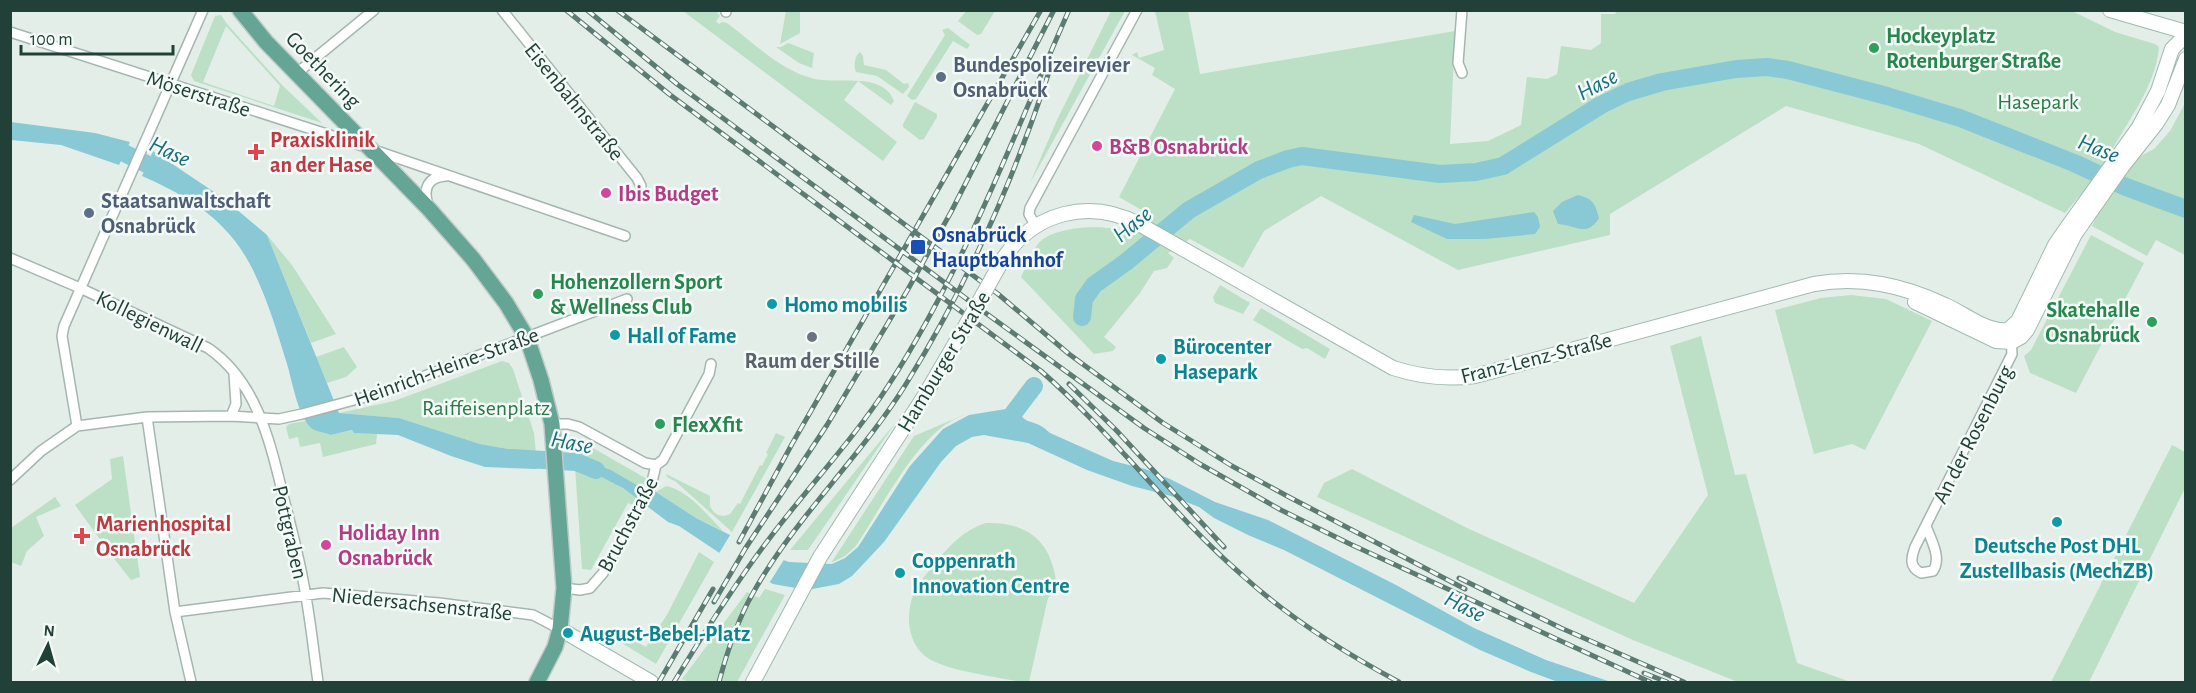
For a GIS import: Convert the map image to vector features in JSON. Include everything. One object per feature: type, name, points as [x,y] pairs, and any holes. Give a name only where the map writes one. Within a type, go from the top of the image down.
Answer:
[{"type":"main road","name":"Goethering","points":[[240,10],[266,42],[429,209],[491,282],[527,338],[552,424],[564,588],[560,629],[555,648],[537,682]]},
{"type":"street","points":[[10,480],[41,452],[77,426],[62,336],[64,326],[203,10]]},
{"type":"street","points":[[297,73],[374,10]]},
{"type":"street","name":"Eisenbahnstraße","points":[[502,10],[637,178],[641,186],[640,194]]},
{"type":"street","points":[[1035,225],[1029,214],[1030,208],[1137,10]]},
{"type":"street","points":[[1461,10],[1458,63],[1462,73]]},
{"type":"street","points":[[2116,12],[2186,34]]},
{"type":"street","name":"Möserstraße","points":[[10,32],[370,148],[625,236]]},
{"type":"street","name":"An der Rosenburg","points":[[1926,526],[1937,558],[1937,565],[1933,571],[1921,573],[1913,566],[1911,559],[1915,547],[2012,354],[2010,336],[2055,245],[2117,165],[2151,107],[2172,49],[2186,34]]},
{"type":"street","name":"An der Rosenburg","points":[[2117,165],[2156,124],[2168,105],[2186,58]]},
{"type":"street","points":[[429,209],[425,196],[427,185],[431,180],[448,176]]},
{"type":"street","name":"Franz-Lenz-Straße","points":[[1035,225],[1065,214],[1095,210],[1126,217],[1394,368],[1416,375],[1441,378],[1475,376],[1814,284],[1851,280],[1894,287],[1917,294],[2010,336]]},
{"type":"street","name":"Hamburger Straße","points":[[753,682],[820,557],[925,395],[1003,259],[1018,238],[1035,225]]},
{"type":"street","name":"Kollegienwall","points":[[10,258],[208,348],[222,357],[233,371],[261,418]]},
{"type":"street","name":"Franz-Lenz-Straße","points":[[1894,287],[1904,297],[1996,341],[2010,336]]},
{"type":"street","name":"Heinrich-Heine-Straße","points":[[77,426],[147,417],[279,418],[302,414],[380,393],[627,299]]},
{"type":"street","name":"Bruchstraße","points":[[564,588],[579,590],[590,588],[603,573],[651,486],[659,463],[709,374],[711,364]]},
{"type":"street","points":[[231,416],[236,404],[236,383],[233,371]]},
{"type":"street","points":[[147,417],[175,612],[191,682]]},
{"type":"street","name":"Pottgraben","points":[[261,418],[268,435],[306,595],[318,682]]},
{"type":"street","name":"Bruchstraße","points":[[552,424],[579,427],[645,464],[659,463]]},
{"type":"street","name":"Niedersachsenstraße","points":[[175,612],[323,593],[439,603],[533,615],[651,682]]},
{"type":"green space","points":[[967,10],[995,11],[981,34],[977,35],[958,21]]},
{"type":"green space","points":[[683,11],[716,11],[720,16],[716,21],[719,24],[727,23],[769,56],[803,75],[815,79],[860,81],[881,86],[889,92],[894,101],[891,105],[858,81],[844,100],[897,142],[883,161]]},
{"type":"green space","points":[[786,11],[800,11],[800,33],[780,44]]},
{"type":"green space","points":[[1111,11],[1125,11],[1030,183],[1057,120]]},
{"type":"green space","name":"Hasepark","points":[[1155,11],[1188,11],[1200,74],[1455,31],[1450,144],[1488,141],[1521,125],[1527,77],[1547,79],[1557,74],[1561,46],[1591,50],[1601,43],[1601,14],[1615,14],[1617,11],[2072,11],[2115,32],[2159,47],[2152,78],[2146,92],[2107,160],[2116,163],[2173,56],[2177,58],[2164,94],[2143,130],[2128,169],[2139,157],[2154,149],[2170,131],[2185,103],[2185,255],[2156,240],[2147,256],[2092,226],[2101,206],[2097,190],[2088,186],[2065,213],[1919,144],[1786,106],[1610,214],[1610,235],[1458,270],[1321,196],[1264,231],[1243,268],[1190,239],[1168,253],[1174,258],[1167,268],[1154,271],[1140,293],[1104,337],[1116,347],[1113,351],[1094,354],[1021,277],[1038,244],[1056,233],[1094,227],[1127,232],[1152,216],[1119,197],[1175,89],[1152,75],[1155,68],[1132,55],[1137,52],[1139,58],[1164,50]]},
{"type":"green space","points":[[221,15],[282,85],[322,123],[194,81],[191,75],[215,16]],"holes":[[[226,26],[280,86],[274,106],[203,82]]]},
{"type":"green space","points":[[948,28],[970,45],[967,49],[953,41],[916,99],[912,100],[907,96],[945,35],[942,30]]},
{"type":"green space","points":[[788,43],[814,53],[812,68],[799,63],[776,47]]},
{"type":"green space","points":[[860,52],[864,65],[886,70],[904,84],[908,83],[909,87],[903,94],[877,76],[856,72],[855,61]]},
{"type":"green space","points":[[915,102],[937,114],[924,139],[920,140],[903,127]]},
{"type":"green space","points":[[267,235],[292,265],[336,334],[311,343]]},
{"type":"green space","points":[[2091,235],[2144,263],[2076,393],[2030,373],[2024,356],[2031,350]]},
{"type":"green space","points":[[1220,285],[1250,303],[1243,314],[1215,303],[1213,297]]},
{"type":"green space","points":[[1851,295],[1886,299],[1932,321],[1865,450],[1852,444],[1814,454],[1775,310],[1821,298]]},
{"type":"green space","points":[[1261,308],[1330,349],[1325,359],[1307,348],[1302,349],[1253,320]]},
{"type":"green space","points":[[1701,336],[1735,475],[1746,474],[1797,663],[1851,682],[1738,682],[1633,640],[1317,497],[1324,483],[1352,469],[1467,528],[1634,603],[1708,495],[1670,346]]},
{"type":"green space","points":[[344,347],[357,367],[346,377],[327,383],[316,357]]},
{"type":"green space","name":"Raiffeisenplatz","points":[[502,361],[509,363],[513,369],[534,433],[536,454],[480,444],[399,418],[339,413],[394,401]]},
{"type":"green space","points":[[966,414],[944,426],[917,452],[856,546],[845,556],[831,563],[914,436]]},
{"type":"green space","points":[[305,421],[331,435],[353,430],[354,433],[377,434],[376,444],[323,457],[320,443],[300,447],[298,437],[289,439],[286,427],[289,424]]},
{"type":"green space","points":[[896,422],[808,550],[790,550]]},
{"type":"green space","points":[[776,433],[785,437],[732,532],[676,482],[667,477],[666,474],[710,496],[710,506],[716,514],[724,516],[730,514],[738,503],[740,504],[760,465],[762,466]]},
{"type":"green space","points":[[576,441],[581,441],[647,479],[642,488],[611,470],[574,456],[573,445]]},
{"type":"green space","points":[[2172,445],[2185,452],[2185,488],[2089,682],[2051,682]]},
{"type":"green space","points":[[123,456],[140,577],[131,580],[75,505],[112,479],[110,459]]},
{"type":"green space","points":[[575,467],[607,479],[636,498],[633,505],[628,503],[591,570],[582,569]]},
{"type":"green space","points":[[666,486],[682,492],[723,531],[696,518],[656,492]]},
{"type":"green space","points":[[55,497],[61,506],[36,517],[44,536],[27,551],[21,566],[11,562],[11,528]]},
{"type":"green space","points":[[986,523],[1016,527],[1037,539],[1051,559],[1055,573],[1057,588],[1048,598],[1029,682],[974,673],[931,660],[917,648],[910,631],[909,613],[913,595],[919,583],[957,540],[970,530]]},
{"type":"green space","points":[[699,552],[714,562],[656,664],[607,634],[610,627],[646,647],[668,613]]},
{"type":"green space","points":[[765,589],[785,595],[737,682],[688,682],[682,679],[747,592],[759,598]]},
{"type":"water","points":[[11,122],[95,133],[130,142],[119,165],[61,145],[11,140]]},
{"type":"water","points":[[153,151],[223,198],[267,235],[339,413],[399,418],[480,444],[536,454],[537,469],[485,467],[398,435],[354,433],[352,430],[331,435],[310,427],[299,406],[266,300],[252,268],[235,241],[215,220],[193,202],[142,176]]},
{"type":"water","points":[[1578,195],[1593,202],[1599,218],[1590,228],[1585,229],[1558,224],[1553,211],[1562,202]]},
{"type":"water","points":[[1534,212],[1538,217],[1540,227],[1535,234],[1485,239],[1447,239],[1411,222],[1414,215],[1455,224]]},
{"type":"water","points":[[1016,404],[1021,407],[1022,416],[1026,420],[1041,426],[1050,433],[1113,461],[1145,469],[1170,479],[1215,502],[1268,520],[1396,585],[1474,628],[1546,660],[1611,682],[1558,682],[1531,672],[1480,650],[1284,550],[1248,535],[1214,518],[1199,507],[1087,470],[1028,443],[984,435],[972,437],[956,446],[941,462],[884,542],[852,576],[839,584],[807,590],[773,584],[742,568],[679,526],[668,522],[623,488],[584,468],[575,467],[574,456],[611,470],[642,488],[656,492],[696,518],[772,556],[789,562],[832,564],[845,558],[858,547],[910,466],[943,429],[969,415],[1012,408]]},
{"type":"pier","points":[[732,532],[785,558],[768,585],[740,571],[718,555]]},
{"type":"waterway","name":"Hase","points":[[1082,317],[1084,299],[1094,285],[1189,210],[1259,170],[1288,159],[1302,156],[1440,174],[1476,172],[1503,166],[1601,105],[1628,92],[1662,82],[1736,69],[1767,67],[1788,70],[1960,118],[2074,163],[2126,187],[2186,209]]},
{"type":"waterway","name":"Hase","points":[[101,146],[124,153],[169,175]]},
{"type":"waterway","name":"Hase","points":[[1006,423],[1034,386]]},
{"type":"waterway","name":"Hase","points":[[512,458],[576,462],[596,470]]},
{"type":"railway","points":[[566,10],[669,94],[1041,371],[1093,421],[1190,525],[1260,591],[1317,633],[1357,659],[1399,682]]},
{"type":"railway","points":[[587,10],[677,84],[987,314],[1144,428],[1200,464],[1281,510],[1350,544],[1650,682]]},
{"type":"railway","points":[[617,10],[998,294],[1069,354],[1163,423],[1232,466],[1465,589]]},
{"type":"railway","points":[[739,542],[792,444],[1041,10]]},
{"type":"railway","points":[[714,602],[745,549],[827,425],[907,291],[951,212],[1054,10]]},
{"type":"railway","points":[[674,682],[744,574],[860,425],[915,342],[986,202],[1069,10]]},
{"type":"railway","points":[[719,682],[729,648],[753,593],[788,539],[888,411],[928,348],[986,234],[1019,155],[1048,75]]},
{"type":"railway","points":[[1069,384],[1116,430],[1224,547]]},
{"type":"railway","points":[[1459,578],[1561,628],[1684,682]]},
{"type":"railway","points":[[659,682],[713,589]]},
{"type":"railway","points":[[1644,673],[1667,682]]},
{"type":"place","name":"Hockeyplatz Rotenburger Straße","points":[[1874,48]]},
{"type":"place","name":"Bundespolizeirevier Osnabrück","points":[[941,77]]},
{"type":"place","name":"B&B Osnabrück","points":[[1097,146]]},
{"type":"place","name":"Praxisklinik an der Hase","points":[[256,152]]},
{"type":"place","name":"Ibis Budget","points":[[606,193]]},
{"type":"place","name":"Staatsanwaltschaft Osnabrück","points":[[89,213]]},
{"type":"place","name":"Osnabrück Hauptbahnhof","points":[[918,247]]},
{"type":"place","name":"Hohenzollern Sport & Wellness Club","points":[[538,294]]},
{"type":"place","name":"Homo mobilis","points":[[772,304]]},
{"type":"place","name":"Skatehalle Osnabrück","points":[[2152,322]]},
{"type":"place","name":"Hall of Fame","points":[[615,335]]},
{"type":"place","name":"Raum der Stille","points":[[812,337]]},
{"type":"place","name":"Bürocenter Hasepark","points":[[1161,359]]},
{"type":"place","name":"FlexXfit","points":[[660,424]]},
{"type":"place","name":"Deutsche Post DHL Zustellbasis (MechZB)","points":[[2057,522]]},
{"type":"place","name":"Marienhospital Osnabrück","points":[[82,536]]},
{"type":"place","name":"Holiday Inn Osnabrück","points":[[326,545]]},
{"type":"place","name":"Coppenrath Innovation Centre","points":[[900,573]]},
{"type":"place","name":"August-Bebel-Platz","points":[[568,633]]}]
